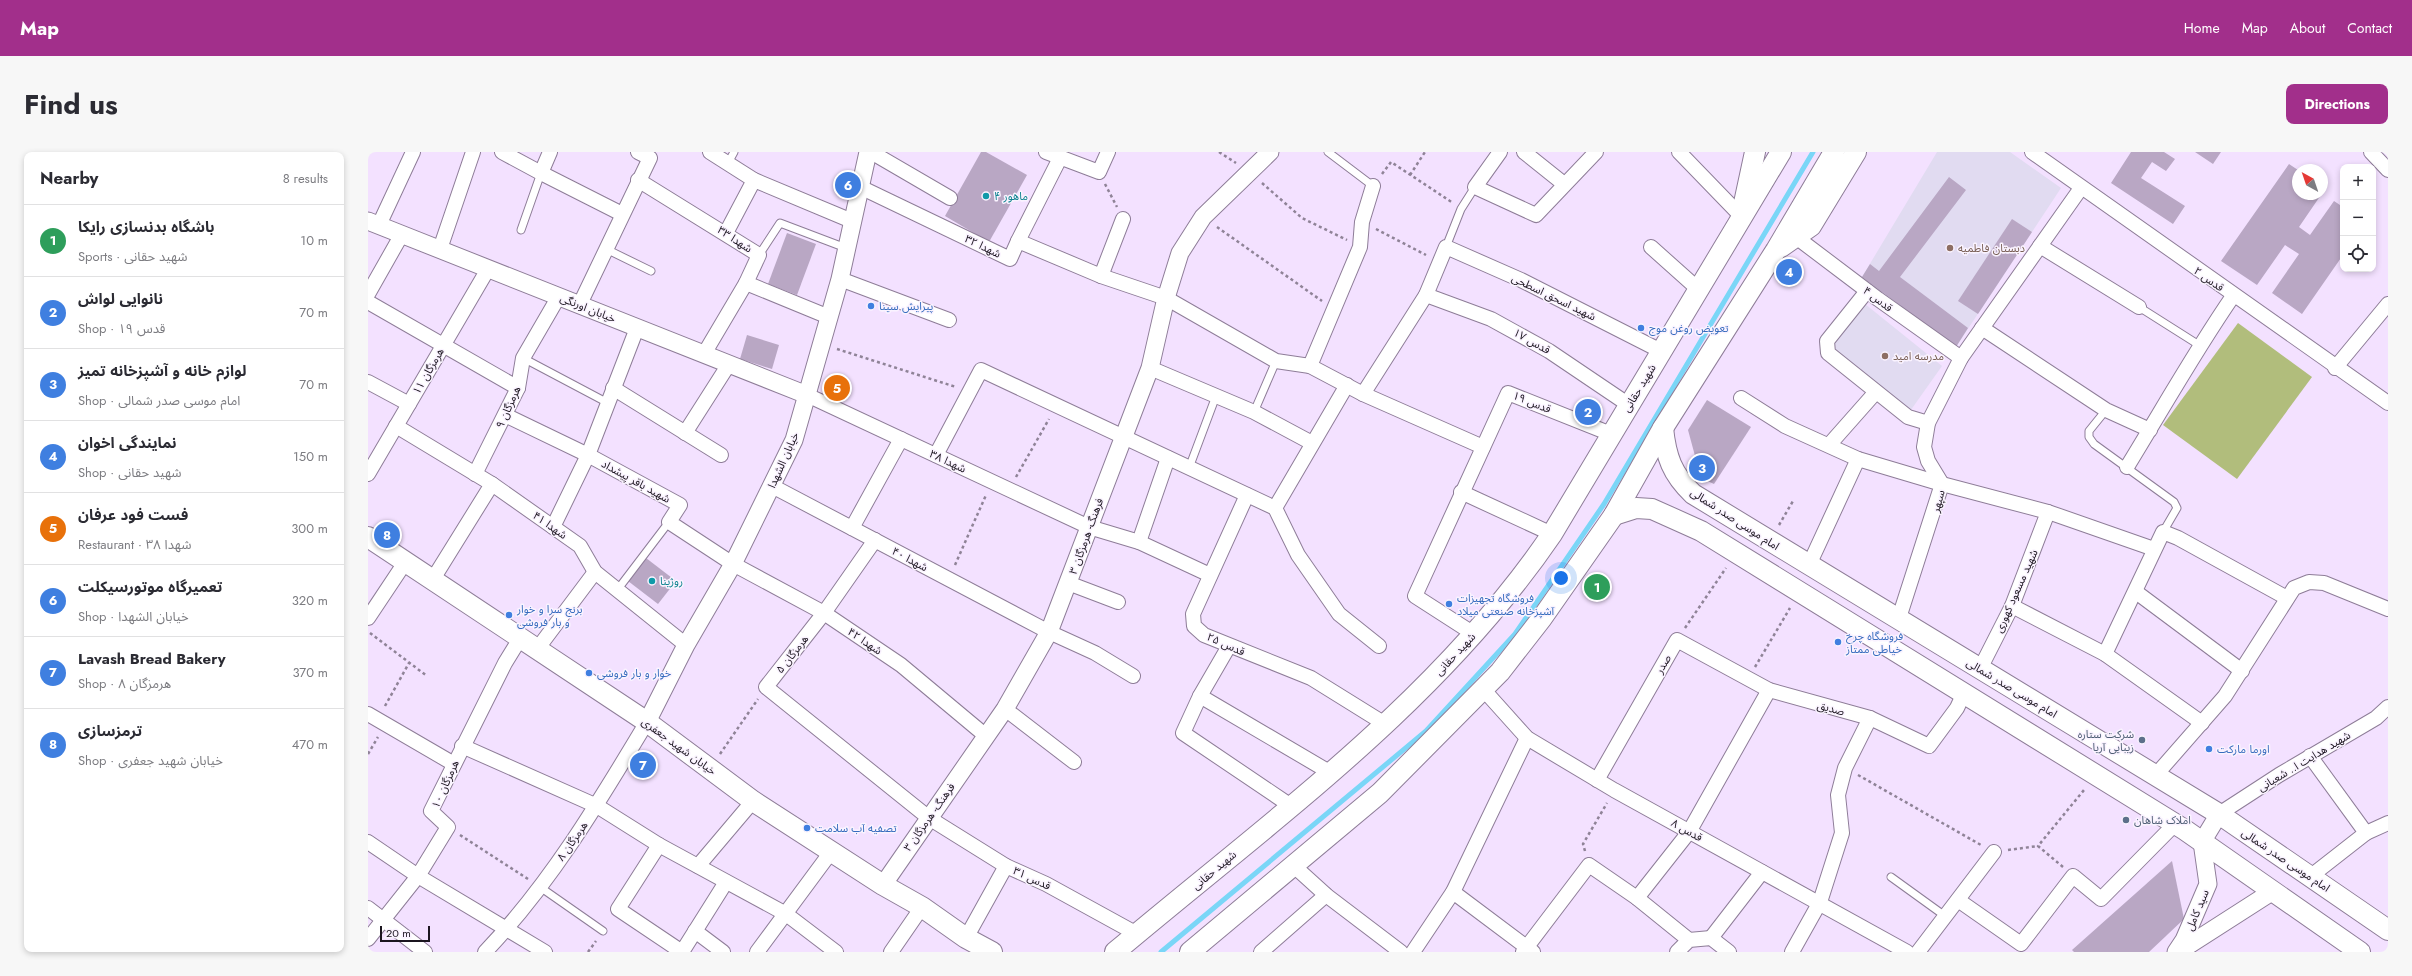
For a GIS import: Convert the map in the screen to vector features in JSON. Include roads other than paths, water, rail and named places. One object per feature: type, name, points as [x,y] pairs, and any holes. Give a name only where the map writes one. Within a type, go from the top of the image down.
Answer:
[{"type":"main road","name":"شهید حقانی","points":[[1741,216],[1755,152]]},
{"type":"main road","name":"شهید حقانی","points":[[1115,952],[1331,773],[1385,724],[1474,634],[1529,568],[1552,534],[1741,216],[1781,152]]},
{"type":"main road","points":[[1190,952],[1380,793],[1483,688],[1517,651],[1614,515],[1663,428],[1776,250],[1794,230],[1834,152]]},
{"type":"main road","points":[[1794,230],[1811,226],[1856,152]]},
{"type":"main road","name":"امام موسی صدر شمالی","points":[[1663,428],[1665,450],[1672,467],[1680,482],[1693,494],[2219,814],[2388,930]]},
{"type":"main road","points":[[1678,521],[1678,508],[1682,501],[1693,494]]},
{"type":"main road","points":[[1614,515],[1636,508],[1652,509],[1701,530],[2175,824],[2360,952]]},
{"type":"main road","name":"خیابان شهید جعفری","points":[[368,537],[538,648],[647,722],[753,801],[883,885],[922,907],[966,938],[992,952]]},
{"type":"street","points":[[373,223],[413,152]]},
{"type":"street","points":[[440,249],[473,152]]},
{"type":"street","points":[[502,152],[622,214]]},
{"type":"street","points":[[541,173],[550,152]]},
{"type":"street","points":[[580,304],[638,180],[650,158],[638,152]]},
{"type":"street","points":[[710,152],[731,157],[754,180],[852,221]]},
{"type":"street","points":[[870,152],[950,198]]},
{"type":"street","name":"خیابان الشهدا","points":[[647,722],[686,645],[733,564],[794,440],[840,279],[860,186],[870,152]]},
{"type":"street","points":[[1046,152],[1099,172],[1108,152]]},
{"type":"street","name":"فرهنگ- هرمزگان ۳","points":[[883,885],[1005,709],[1049,632],[1150,368],[1166,298],[1180,254],[1203,217],[1270,152]]},
{"type":"street","points":[[1500,152],[1475,186],[1536,215],[1596,152]]},
{"type":"street","points":[[1524,152],[1564,184]]},
{"type":"street","points":[[1679,152],[1741,216]]},
{"type":"street","name":"قدس ۲","points":[[2032,152],[2335,368],[2388,403]]},
{"type":"street","points":[[2371,152],[2388,170]]},
{"type":"street","points":[[1018,242],[1060,158]]},
{"type":"street","name":"شهدا ۳۳","points":[[638,180],[726,233],[759,255]]},
{"type":"street","points":[[726,233],[754,180]]},
{"type":"street","name":"شهدا ۳۲","points":[[860,186],[1010,259],[1018,242],[1101,276],[1166,298],[1276,361]]},
{"type":"street","points":[[1310,366],[1360,247],[1362,222],[1373,186]]},
{"type":"street","points":[[1942,484],[1928,461],[1924,447],[1928,423],[1961,358],[2081,188]]},
{"type":"street","points":[[1101,276],[1123,219]]},
{"type":"street","name":"خیابان اورنگی","points":[[373,223],[807,395]]},
{"type":"street","name":"قدس ۴","points":[[1794,230],[1867,291],[1961,358]]},
{"type":"street","points":[[368,294],[402,234]]},
{"type":"street","points":[[2040,246],[2139,307]]},
{"type":"street","points":[[1363,394],[1426,295],[1446,247]]},
{"type":"street","name":"شهید اسحق اسطحی","points":[[1446,247],[1521,280],[1661,351]]},
{"type":"street","points":[[1651,247],[1698,289]]},
{"type":"street","points":[[704,354],[746,283],[759,255]]},
{"type":"street","name":"هرمزگان ۱۱","points":[[368,474],[488,269]]},
{"type":"street","points":[[840,279],[949,320]]},
{"type":"street","points":[[746,283],[829,317]]},
{"type":"street","points":[[1867,291],[1827,341],[1826,347],[1828,353],[1875,393],[1908,417],[1928,423]]},
{"type":"street","name":"قدس ۱۷","points":[[1426,295],[1491,319],[1549,351],[1629,405]]},
{"type":"street","name":"هرمزگان ۹","points":[[475,474],[518,388],[523,358],[559,296]]},
{"type":"street","points":[[2127,467],[2199,345],[2233,296]]},
{"type":"street","points":[[368,302],[518,388]]},
{"type":"street","points":[[2335,368],[2388,304]]},
{"type":"street","points":[[553,527],[588,455],[637,328]]},
{"type":"street","points":[[1982,328],[2106,410],[2150,430]]},
{"type":"street","points":[[1276,361],[1310,366],[1363,394],[1483,447],[1461,492],[1415,596],[1474,634]]},
{"type":"street","points":[[684,433],[729,364]]},
{"type":"street","points":[[1150,368],[1254,412],[1312,443]]},
{"type":"street","points":[[936,455],[981,370],[1274,508],[1298,555],[1339,614],[1379,646]]},
{"type":"street","points":[[368,382],[409,404]]},
{"type":"street","points":[[1274,508],[1346,385]]},
{"type":"street","points":[[613,388],[721,455]]},
{"type":"street","name":"قدس ۱۹","points":[[1483,447],[1508,392],[1611,434]]},
{"type":"street","points":[[1829,445],[1875,393]]},
{"type":"street","name":"شهدا ۳۸","points":[[807,395],[1089,527],[1139,542],[1210,576]]},
{"type":"street","points":[[1741,398],[1785,426],[1858,459],[1942,484]]},
{"type":"street","name":"شهید باقر پیشداد","points":[[505,415],[588,455],[680,505],[669,522]]},
{"type":"street","name":"شهدا ۴۱","points":[[396,426],[492,484],[580,546],[595,572],[686,645]]},
{"type":"street","points":[[852,528],[901,439]]},
{"type":"street","points":[[1139,542],[1168,458]]},
{"type":"street","points":[[1809,565],[1858,459]]},
{"type":"street","points":[[433,579],[492,484]]},
{"type":"street","name":"سپهر","points":[[1898,620],[1942,484],[2048,512],[2154,549]]},
{"type":"street","name":"شهدا ۴۰","points":[[772,486],[1049,632],[1096,653],[1133,676]]},
{"type":"street","points":[[1461,492],[1552,534]]},
{"type":"street","name":"قدس ۲۵","points":[[1246,495],[1193,614],[1194,626],[1204,635],[1311,678],[1385,724]]},
{"type":"street","name":"شهید مسعود کهوری","points":[[1980,668],[2012,606],[2048,512]]},
{"type":"street","points":[[669,522],[733,564]]},
{"type":"street","points":[[2105,654],[2136,592],[2154,549],[2163,532],[2178,538],[2287,598]]},
{"type":"street","name":"هرمزگان ۵","points":[[766,687],[824,613],[875,540]]},
{"type":"street","points":[[368,618],[406,561]]},
{"type":"street","name":"شهدا ۴۲","points":[[733,564],[824,613],[901,665],[986,736]]},
{"type":"street","points":[[538,648],[595,572]]},
{"type":"street","points":[[2155,776],[2202,723],[2242,671],[2294,588],[2309,582],[2324,583],[2388,609]]},
{"type":"street","points":[[1068,583],[1118,602]]},
{"type":"street","points":[[2136,592],[2242,671]]},
{"type":"street","points":[[2012,606],[2105,654],[2202,723]]},
{"type":"street","name":"هرمزگان ۱۰","points":[[418,876],[448,827],[431,811],[462,746],[505,663],[521,637]]},
{"type":"street","name":"صدیق","points":[[1676,640],[1769,690],[1870,718],[1929,746],[1957,708],[1964,693]]},
{"type":"street","name":"صدر","points":[[1597,780],[1676,640]]},
{"type":"street","points":[[1229,646],[1200,696],[1183,733],[1291,806]]},
{"type":"street","name":"قدس ۳۱","points":[[766,687],[929,818],[1006,866],[1046,884],[1137,934]]},
{"type":"street","name":"قدس ۸","points":[[1483,688],[1527,738],[1614,790],[1762,872],[1820,902],[1907,952]]},
{"type":"street","points":[[1637,898],[1689,832],[1769,690]]},
{"type":"street","points":[[1200,696],[1331,773]]},
{"type":"street","name":"شهید هدایت ا.. شعبانی","points":[[2219,814],[2310,756],[2376,718],[2388,707]]},
{"type":"street","points":[[1005,709],[1074,762]]},
{"type":"street","points":[[368,714],[454,764]]},
{"type":"street","points":[[1792,952],[1820,902],[1842,833],[1838,795],[1845,768],[1870,718]]},
{"type":"street","name":"هرمزگان ۸","points":[[486,952],[508,929],[540,887],[597,806],[647,722]]},
{"type":"street","points":[[1413,952],[1454,892],[1527,738]]},
{"type":"street","points":[[462,746],[597,806],[660,845],[786,914],[836,952]]},
{"type":"street","points":[[2310,756],[2366,833]]},
{"type":"street","points":[[698,866],[753,801]]},
{"type":"street","points":[[2202,842],[2219,814]]},
{"type":"street","points":[[2311,876],[2366,833],[2388,823]]},
{"type":"street","points":[[1958,900],[2021,944],[2073,876],[2101,899],[2175,824]]},
{"type":"street","points":[[368,842],[418,876],[545,952]]},
{"type":"street","name":"سید کامل","points":[[2177,952],[2184,940],[2208,884],[2202,842]]},
{"type":"street","points":[[660,845],[618,909],[682,952],[726,882]]},
{"type":"street","points":[[757,952],[831,852]]},
{"type":"street","points":[[1918,952],[1994,852]]},
{"type":"street","points":[[1454,892],[1528,950],[1589,865],[1637,898],[1689,940]]},
{"type":"street","points":[[966,938],[1006,866]]},
{"type":"street","points":[[1294,866],[1326,895],[1401,952]]},
{"type":"street","points":[[1711,938],[1762,872]]},
{"type":"street","points":[[368,939],[418,876]]},
{"type":"street","points":[[2177,952],[2273,891]]},
{"type":"street","points":[[1261,952],[1326,895]]},
{"type":"street","points":[[891,952],[922,907]]},
{"type":"street","points":[[368,908],[425,952]]},
{"type":"street","points":[[695,932],[723,952]]},
{"type":"street","points":[[1676,952],[1689,940],[1711,938],[1729,952]]},
{"type":"lane","points":[[1328,152],[1373,186]]},
{"type":"lane","points":[[521,230],[541,173]]},
{"type":"lane","points":[[1446,247],[1461,209],[1475,186]]},
{"type":"lane","name":"شهدا ۳۳","points":[[759,255],[780,223],[846,248]]},
{"type":"lane","points":[[606,249],[651,271]]},
{"type":"lane","points":[[2139,307],[2199,345]]},
{"type":"lane","points":[[523,358],[608,403]]},
{"type":"lane","points":[[1254,412],[1276,361]]},
{"type":"lane","points":[[1189,468],[1216,396]]},
{"type":"lane","points":[[2106,410],[2089,431],[2089,437],[2094,444],[2174,502],[2178,508],[2163,532]]},
{"type":"lane","points":[[618,589],[669,522]]},
{"type":"lane","points":[[1891,877],[1945,916]]},
{"type":"lane","points":[[540,887],[603,931]]},
{"type":"waterway","points":[[1161,952],[1426,731],[1515,634],[1604,504],[1813,152]]},
{"type":"place","name":"تعمیرگاه موتورسیکلت","points":[[848,185]]},
{"type":"place","name":"ماهور ۴","points":[[986,196]]},
{"type":"place","name":"دبستان فاطمیه","points":[[1950,248]]},
{"type":"place","name":"نمایندگی اخوان","points":[[1789,272]]},
{"type":"place","name":"پیرایش سینا","points":[[871,306]]},
{"type":"place","name":"تعویض روغن موج","points":[[1641,328]]},
{"type":"place","name":"مدرسه امید","points":[[1885,356]]},
{"type":"place","name":"فست فود عرفان","points":[[837,388]]},
{"type":"place","name":"نانوایی لواش","points":[[1588,412]]},
{"type":"place","name":"لوازم خانه و آشپزخانه تمیز","points":[[1702,468]]},
{"type":"place","name":"ترمزسازی","points":[[387,535]]},
{"type":"place","name":"روژینا","points":[[652,581]]},
{"type":"place","name":"باشگاه بدنسازی رایکا","points":[[1597,587]]},
{"type":"place","name":"فروشگاه تجهیزات آشپزخانه صنعتی میلاد","points":[[1449,604]]},
{"type":"place","name":"برنج سرا و خوار و بار فروشی","points":[[509,615]]},
{"type":"place","name":"فروشگاه چرخ خیاطی ممتاز","points":[[1838,642]]},
{"type":"place","name":"خوار و بار فروشی","points":[[589,673]]},
{"type":"place","name":"شرکت ستاره زیبایی آریا","points":[[2142,740]]},
{"type":"place","name":"اورما مارکت","points":[[2209,749]]},
{"type":"place","name":"Lavash Bread Bakery","points":[[643,765]]},
{"type":"place","name":"املاک شاهان","points":[[2126,820]]},
{"type":"place","name":"تصفیه آب سلامت","points":[[807,828]]}]
